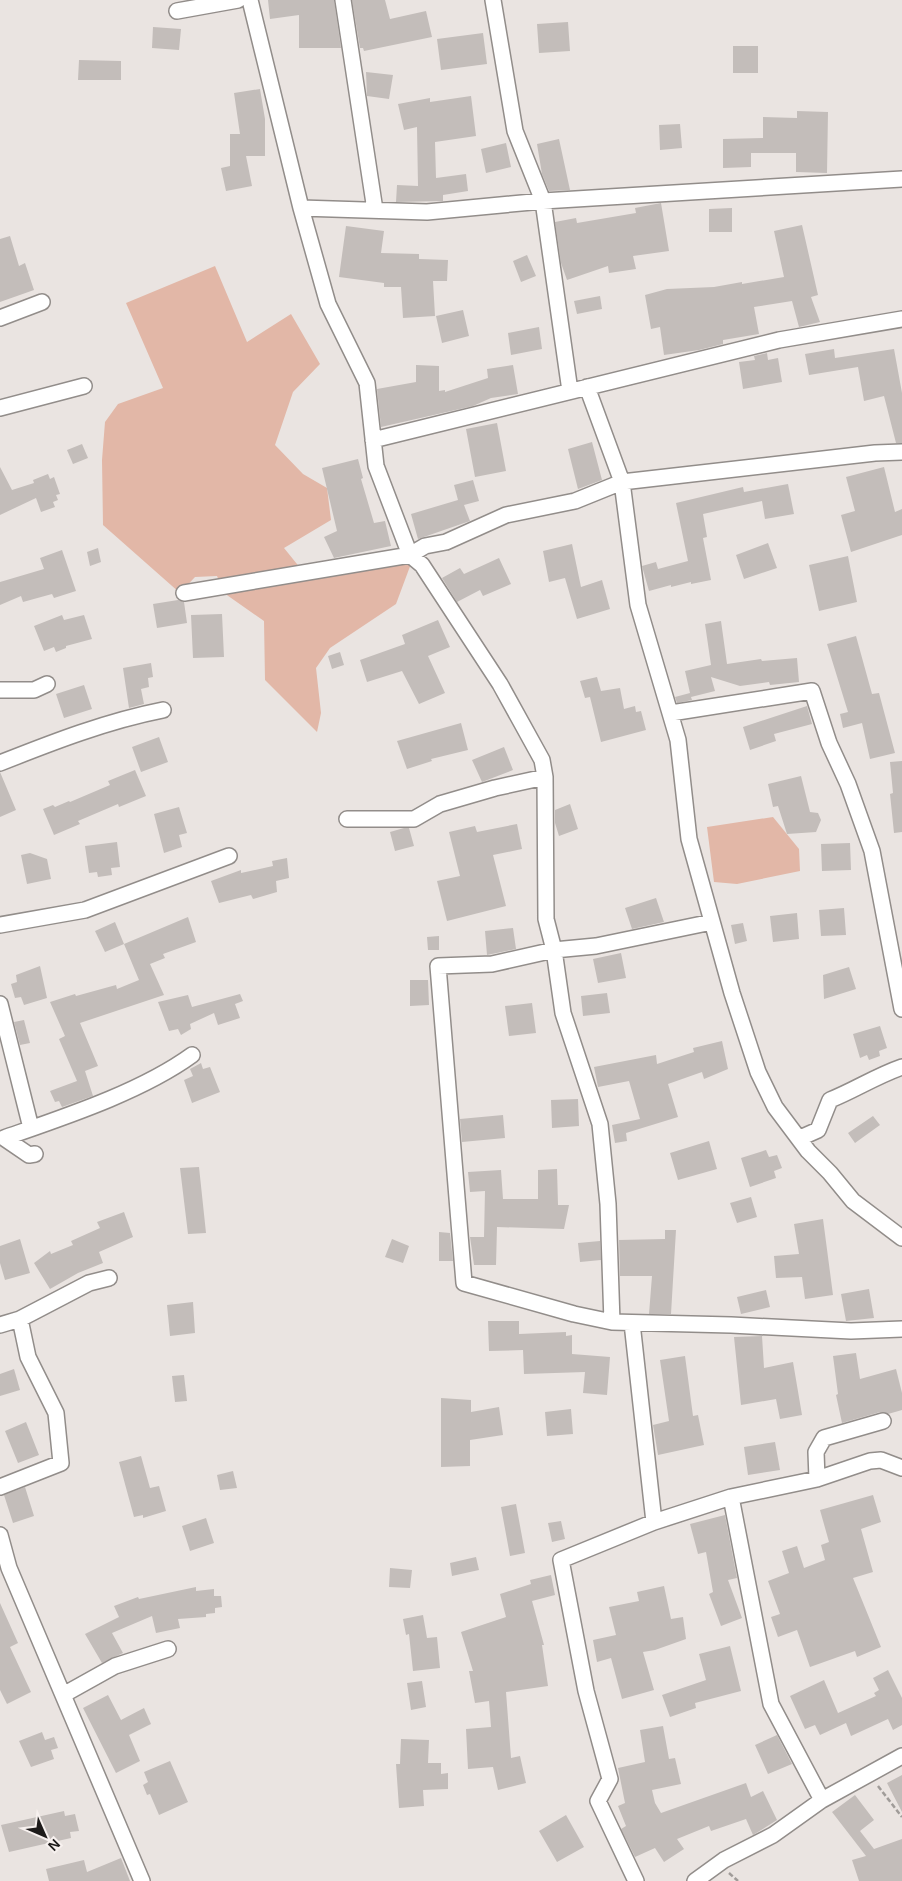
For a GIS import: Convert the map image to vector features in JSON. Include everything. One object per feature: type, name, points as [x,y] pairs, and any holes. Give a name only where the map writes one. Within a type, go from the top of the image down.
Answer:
[{"type":"street","points":[[177,11],[238,0]]},
{"type":"street","points":[[250,0],[301,208],[328,304],[367,383],[376,466],[410,556],[422,565],[500,684],[542,760],[545,778],[546,919],[554,950],[563,1013],[600,1124],[608,1204],[612,1322]]},
{"type":"street","points":[[343,0],[375,210]]},
{"type":"street","points":[[493,0],[515,131],[543,201],[570,392]]},
{"type":"street","points":[[301,208],[427,212],[543,201],[902,179]]},
{"type":"street","points":[[0,318],[42,302]]},
{"type":"street","points":[[373,440],[779,340],[902,319]]},
{"type":"street","points":[[0,408],[84,386]]},
{"type":"street","points":[[587,387],[622,482],[638,605],[678,740],[689,839],[712,922],[758,1072],[775,1107],[808,1151],[830,1173],[853,1201],[879,1218],[902,1238]]},
{"type":"street","points":[[184,593],[410,556],[425,546],[446,542],[506,515],[575,501],[622,482],[875,453],[902,452]]},
{"type":"street","points":[[0,690],[34,690],[47,684]]},
{"type":"street","points":[[671,713],[812,692],[829,743],[848,784],[872,851],[902,1009]]},
{"type":"street","points":[[0,763],[38,747],[135,715],[163,710]]},
{"type":"street","points":[[347,819],[414,819],[440,804],[496,788],[545,778]]},
{"type":"street","points":[[0,925],[84,910],[229,856]]},
{"type":"street","points":[[712,922],[596,946],[554,950],[492,964],[438,966],[464,1284],[574,1314],[612,1322],[851,1331],[902,1330]]},
{"type":"street","points":[[0,1004],[31,1128]]},
{"type":"street","points":[[2,1138],[151,1080],[168,1072],[192,1055]]},
{"type":"street","points":[[800,1138],[818,1130],[830,1100],[859,1089],[876,1076],[902,1067]]},
{"type":"street","points":[[2,1138],[29,1155],[35,1154]]},
{"type":"street","points":[[0,1325],[20,1319],[89,1283],[109,1278]]},
{"type":"street","points":[[0,1487],[61,1463],[56,1413],[28,1357],[20,1319]]},
{"type":"street","points":[[632,1323],[654,1522]]},
{"type":"street","points":[[817,1479],[816,1452],[824,1438],[882,1421]]},
{"type":"street","points":[[636,1881],[598,1801],[610,1779],[586,1691],[561,1560],[654,1522],[732,1497],[817,1479],[881,1460],[902,1468]]},
{"type":"street","points":[[732,1497],[771,1704],[822,1800]]},
{"type":"street","points":[[0,1535],[5,1571],[63,1695],[142,1881]]},
{"type":"street","points":[[63,1695],[115,1666],[168,1649]]},
{"type":"street","points":[[695,1881],[724,1860],[773,1835],[822,1800],[902,1756]]},
{"type":"path","points":[[869,1775],[902,1817]]},
{"type":"shaded area","points":[[215,266],[247,342],[291,314],[320,364],[293,392],[275,445],[303,474],[327,488],[331,520],[284,548],[301,569],[412,561],[396,604],[330,648],[316,668],[321,713],[317,732],[265,680],[264,621],[224,593],[217,576],[195,577],[180,593],[103,525],[102,460],[105,422],[118,404],[163,388],[126,303]]},
{"type":"shaded area","points":[[773,817],[799,849],[800,871],[737,884],[714,882],[707,827]]},
{"type":"building","points":[[268,0],[334,0],[341,48],[299,48],[299,15],[270,19]]},
{"type":"building","points":[[352,0],[385,0],[390,19],[426,11],[432,37],[364,51],[363,48],[360,48]]},
{"type":"building","points":[[568,22],[570,51],[539,53],[537,24]]},
{"type":"building","points":[[153,27],[181,29],[179,50],[152,48]]},
{"type":"building","points":[[483,33],[487,64],[441,70],[437,39]]},
{"type":"building","points":[[733,46],[758,46],[758,73],[733,73]]},
{"type":"building","points":[[79,60],[121,61],[121,80],[78,80]]},
{"type":"building","points":[[366,72],[393,75],[389,99],[367,96]]},
{"type":"building","points":[[260,89],[265,119],[265,156],[246,156],[252,186],[226,191],[221,168],[230,166],[230,134],[240,134],[234,93]]},
{"type":"building","points":[[471,96],[476,136],[435,142],[436,178],[466,174],[468,191],[443,195],[443,201],[396,202],[397,185],[418,186],[417,127],[404,130],[398,104],[430,98],[430,102]]},
{"type":"building","points":[[797,111],[828,112],[827,173],[796,172],[796,153],[751,153],[751,167],[723,168],[723,139],[763,138],[763,117],[797,118]]},
{"type":"building","points":[[680,124],[682,148],[660,150],[659,125]]},
{"type":"building","points":[[559,139],[570,190],[549,191],[542,174],[537,144]]},
{"type":"building","points":[[506,143],[511,167],[486,173],[481,149]]},
{"type":"building","points":[[661,203],[669,251],[633,256],[636,269],[609,273],[608,266],[567,280],[561,263],[555,222],[576,218],[577,223],[636,213],[635,208]]},
{"type":"building","points":[[732,208],[732,232],[709,232],[709,209]]},
{"type":"building","points":[[802,225],[818,295],[811,297],[820,322],[799,327],[792,301],[754,307],[759,334],[723,340],[723,344],[699,350],[664,355],[660,327],[651,329],[645,295],[667,289],[714,287],[784,277],[774,231]]},
{"type":"building","points":[[346,226],[384,231],[381,253],[419,254],[419,259],[448,260],[447,281],[433,281],[435,316],[403,318],[401,287],[384,287],[384,283],[339,277]]},
{"type":"building","points":[[10,236],[19,266],[25,263],[34,290],[0,302],[0,239]]},
{"type":"building","points":[[527,255],[536,276],[521,282],[513,261]]},
{"type":"building","points":[[600,296],[602,309],[577,314],[574,301]]},
{"type":"building","points":[[463,310],[469,336],[442,343],[436,316]]},
{"type":"building","points":[[539,327],[542,349],[511,355],[508,333]]},
{"type":"building","points":[[834,349],[835,358],[894,349],[902,393],[902,443],[896,443],[884,396],[864,401],[858,367],[809,375],[805,354]]},
{"type":"building","points":[[767,353],[768,360],[778,358],[782,382],[743,389],[739,362],[755,360],[754,356]]},
{"type":"building","points":[[416,365],[439,366],[439,391],[445,390],[445,392],[488,378],[487,369],[513,365],[518,394],[491,398],[473,406],[381,427],[377,389],[416,382]]},
{"type":"building","points":[[497,423],[506,471],[475,477],[466,429]]},
{"type":"building","points":[[592,442],[602,480],[578,489],[568,449]]},
{"type":"building","points":[[82,444],[88,458],[73,464],[67,450]]},
{"type":"building","points":[[358,459],[363,478],[361,479],[374,523],[385,521],[391,546],[334,558],[324,537],[337,531],[322,468]]},
{"type":"building","points":[[0,467],[12,490],[34,483],[33,480],[48,474],[50,479],[54,477],[60,494],[56,495],[58,500],[53,502],[55,507],[41,512],[36,498],[0,515]]},
{"type":"building","points":[[884,467],[895,512],[902,509],[902,535],[851,552],[841,515],[855,511],[846,477]]},
{"type":"building","points":[[473,480],[479,501],[464,505],[470,521],[418,539],[411,514],[458,500],[454,485]]},
{"type":"building","points":[[788,484],[794,514],[765,519],[762,501],[703,514],[707,537],[703,538],[711,580],[671,587],[671,585],[649,591],[642,566],[656,562],[658,569],[688,561],[676,503],[743,487],[744,492]]},
{"type":"building","points":[[768,543],[777,568],[744,579],[736,555]]},
{"type":"building","points":[[572,544],[581,587],[602,580],[610,609],[577,619],[565,578],[549,582],[543,551]]},
{"type":"building","points":[[98,548],[101,562],[90,566],[87,552]]},
{"type":"building","points":[[62,550],[76,591],[54,598],[52,594],[23,602],[21,596],[0,605],[0,582],[44,569],[40,558]]},
{"type":"building","points":[[848,556],[857,602],[819,611],[809,565]]},
{"type":"building","points":[[499,558],[511,584],[483,596],[480,590],[457,602],[442,578],[460,568],[464,574]]},
{"type":"building","points":[[178,600],[184,602],[187,623],[157,628],[153,604]]},
{"type":"building","points":[[222,614],[224,657],[193,658],[191,615]]},
{"type":"building","points":[[62,615],[64,620],[84,615],[92,639],[66,646],[66,648],[56,652],[54,647],[44,651],[34,626]]},
{"type":"building","points":[[438,620],[450,647],[428,656],[445,693],[419,704],[402,671],[367,682],[360,660],[405,644],[402,635]]},
{"type":"building","points":[[721,621],[727,664],[761,659],[762,661],[797,658],[799,682],[770,685],[769,682],[740,686],[711,677],[715,691],[691,697],[692,700],[677,703],[675,697],[690,693],[685,671],[711,665],[705,624]]},
{"type":"building","points":[[856,636],[872,694],[879,693],[895,753],[870,759],[862,723],[843,728],[840,714],[848,712],[827,644]]},
{"type":"building","points":[[340,652],[344,665],[332,669],[328,656]]},
{"type":"building","points":[[151,663],[153,677],[148,678],[149,687],[141,689],[144,704],[129,708],[123,668]]},
{"type":"building","points":[[597,677],[601,691],[620,688],[624,709],[635,706],[636,712],[641,711],[646,730],[601,742],[590,697],[585,698],[580,681]]},
{"type":"building","points":[[84,685],[92,709],[64,718],[56,694]]},
{"type":"building","points":[[807,706],[812,724],[774,734],[776,741],[750,750],[743,727]]},
{"type":"building","points":[[461,723],[468,750],[431,759],[432,761],[407,769],[397,741]]},
{"type":"building","points":[[159,737],[168,762],[141,772],[132,747]]},
{"type":"building","points":[[504,747],[513,770],[482,782],[472,760]]},
{"type":"building","points":[[902,761],[902,832],[894,833],[890,794],[893,793],[890,762]]},
{"type":"building","points":[[135,770],[146,796],[119,807],[118,804],[78,821],[80,824],[54,835],[43,809],[70,802],[110,785],[108,781]]},
{"type":"building","points":[[0,772],[16,810],[0,817]]},
{"type":"building","points":[[801,776],[810,812],[818,813],[821,820],[816,832],[787,834],[778,806],[773,807],[768,784]]},
{"type":"building","points":[[570,804],[578,829],[559,836],[555,823],[555,810]]},
{"type":"building","points":[[179,807],[187,833],[179,835],[182,847],[164,853],[154,814]]},
{"type":"building","points":[[517,824],[522,849],[493,855],[506,906],[447,921],[437,881],[460,876],[449,832],[475,826],[477,832]]},
{"type":"building","points":[[409,828],[414,846],[395,851],[390,832]]},
{"type":"building","points":[[117,842],[120,867],[111,868],[112,875],[98,877],[97,872],[89,873],[85,846]]},
{"type":"building","points":[[850,843],[851,870],[822,871],[821,844]]},
{"type":"building","points":[[30,853],[47,859],[51,879],[27,884],[21,855]]},
{"type":"building","points":[[287,858],[289,878],[276,881],[277,892],[253,899],[251,895],[219,903],[211,881],[241,870],[241,873],[273,866],[272,861]]},
{"type":"building","points":[[656,898],[664,922],[632,929],[625,908]]},
{"type":"building","points":[[844,908],[846,935],[821,936],[819,910]]},
{"type":"building","points":[[797,913],[799,939],[773,942],[770,916]]},
{"type":"building","points":[[188,917],[196,942],[163,954],[165,958],[150,964],[164,995],[80,1023],[98,1066],[85,1071],[93,1096],[62,1107],[59,1101],[55,1102],[50,1091],[77,1081],[59,1039],[65,1036],[50,1002],[75,994],[76,996],[116,985],[117,989],[139,980],[124,944]]},
{"type":"building","points":[[115,922],[124,944],[105,952],[95,931]]},
{"type":"building","points":[[743,923],[747,941],[735,944],[731,925]]},
{"type":"building","points":[[513,928],[516,949],[487,955],[485,931]]},
{"type":"building","points":[[439,936],[439,950],[428,950],[427,937]]},
{"type":"building","points":[[621,953],[626,978],[598,983],[593,959]]},
{"type":"building","points":[[40,966],[47,998],[24,1005],[21,997],[15,998],[11,984],[17,982],[16,975]]},
{"type":"building","points":[[849,967],[856,989],[824,999],[823,975]]},
{"type":"building","points":[[410,980],[428,980],[429,1005],[410,1006]]},
{"type":"building","points":[[607,993],[610,1013],[583,1016],[581,996]]},
{"type":"building","points":[[240,994],[243,1001],[235,1004],[240,1018],[218,1025],[214,1013],[190,1024],[191,1029],[181,1035],[178,1029],[169,1031],[158,1002],[188,995],[192,1007]]},
{"type":"building","points":[[532,1003],[536,1033],[509,1036],[505,1006]]},
{"type":"building","points":[[24,1020],[30,1043],[20,1045],[14,1022]]},
{"type":"building","points":[[880,1026],[887,1048],[879,1051],[880,1056],[869,1060],[867,1055],[860,1058],[853,1034]]},
{"type":"building","points":[[722,1041],[728,1069],[704,1079],[702,1072],[668,1084],[678,1117],[626,1133],[627,1141],[615,1143],[612,1125],[640,1119],[629,1081],[598,1087],[594,1067],[656,1055],[657,1064],[694,1052],[693,1048]]},
{"type":"building","points":[[201,1063],[203,1069],[210,1067],[220,1092],[192,1103],[184,1080],[193,1076],[190,1069]]},
{"type":"building","points":[[578,1099],[579,1126],[552,1128],[551,1100]]},
{"type":"building","points":[[503,1115],[505,1138],[462,1142],[460,1119]]},
{"type":"building","points":[[873,1116],[880,1125],[855,1143],[848,1133]]},
{"type":"building","points":[[709,1141],[717,1169],[678,1180],[670,1153]]},
{"type":"building","points":[[766,1150],[769,1157],[777,1155],[782,1168],[774,1171],[776,1178],[750,1187],[741,1158]]},
{"type":"building","points":[[199,1167],[206,1233],[188,1234],[180,1168]]},
{"type":"building","points":[[557,1169],[558,1205],[569,1205],[564,1229],[497,1227],[496,1265],[474,1265],[470,1237],[484,1237],[485,1191],[470,1192],[468,1172],[501,1170],[503,1199],[538,1199],[538,1170]]},
{"type":"building","points":[[751,1197],[757,1217],[737,1223],[730,1203]]},
{"type":"building","points":[[124,1212],[133,1237],[99,1252],[103,1263],[78,1273],[50,1289],[34,1263],[50,1251],[51,1254],[73,1245],[71,1241],[100,1228],[97,1222]]},
{"type":"building","points":[[823,1219],[833,1295],[805,1299],[802,1277],[776,1278],[774,1256],[799,1254],[794,1224]]},
{"type":"building","points":[[665,1230],[676,1230],[671,1314],[649,1314],[652,1276],[620,1276],[619,1240],[665,1239]]},
{"type":"building","points":[[439,1232],[450,1233],[453,1261],[439,1261]]},
{"type":"building","points":[[20,1239],[30,1273],[5,1280],[0,1263],[0,1246]]},
{"type":"building","points":[[392,1239],[409,1246],[403,1263],[385,1257]]},
{"type":"building","points":[[600,1241],[601,1260],[580,1262],[578,1243]]},
{"type":"building","points":[[869,1289],[874,1318],[846,1321],[841,1294]]},
{"type":"building","points":[[766,1290],[770,1307],[741,1314],[737,1297]]},
{"type":"building","points":[[193,1302],[195,1333],[170,1336],[167,1305]]},
{"type":"building","points":[[488,1321],[519,1321],[519,1334],[566,1332],[566,1336],[572,1335],[572,1354],[610,1357],[607,1395],[583,1393],[585,1372],[524,1374],[523,1350],[489,1351]]},
{"type":"building","points":[[762,1336],[764,1368],[793,1362],[802,1415],[780,1419],[776,1399],[741,1405],[734,1337]]},
{"type":"building","points":[[856,1353],[860,1379],[896,1369],[902,1393],[902,1410],[888,1414],[880,1412],[842,1423],[836,1395],[838,1394],[833,1356]]},
{"type":"building","points":[[685,1356],[693,1416],[698,1415],[704,1445],[658,1455],[653,1425],[669,1421],[660,1360]]},
{"type":"building","points":[[14,1369],[20,1390],[0,1396],[0,1374]]},
{"type":"building","points":[[184,1375],[187,1401],[175,1402],[172,1376]]},
{"type":"building","points":[[441,1398],[471,1400],[471,1412],[499,1407],[503,1435],[470,1440],[470,1466],[441,1467]]},
{"type":"building","points":[[571,1409],[573,1434],[547,1436],[545,1412]]},
{"type":"building","points":[[26,1422],[39,1455],[18,1463],[5,1431]]},
{"type":"building","points":[[775,1442],[780,1470],[748,1475],[744,1447]]},
{"type":"building","points":[[141,1456],[150,1488],[159,1486],[166,1511],[143,1518],[143,1515],[134,1517],[119,1462]]},
{"type":"building","points":[[233,1471],[237,1488],[220,1490],[217,1475]]},
{"type":"building","points":[[25,1487],[34,1516],[13,1523],[4,1495]]},
{"type":"building","points":[[873,1495],[881,1522],[861,1529],[873,1572],[853,1578],[881,1647],[857,1657],[855,1651],[810,1667],[797,1630],[778,1637],[771,1617],[780,1614],[768,1581],[789,1573],[782,1551],[797,1546],[804,1568],[825,1560],[821,1545],[829,1542],[820,1510]]},
{"type":"building","points":[[516,1504],[525,1553],[510,1556],[501,1507]]},
{"type":"building","points":[[725,1515],[737,1578],[728,1580],[742,1618],[721,1626],[709,1594],[713,1592],[706,1552],[698,1554],[690,1524]]},
{"type":"building","points":[[206,1518],[214,1543],[190,1551],[182,1526]]},
{"type":"building","points":[[561,1521],[565,1539],[552,1542],[548,1523]]},
{"type":"building","points":[[476,1557],[479,1570],[452,1576],[450,1563]]},
{"type":"building","points":[[390,1568],[412,1570],[410,1588],[389,1587]]},
{"type":"building","points":[[551,1575],[555,1595],[532,1601],[544,1645],[542,1645],[548,1686],[506,1692],[511,1758],[520,1756],[526,1783],[498,1790],[493,1767],[468,1769],[466,1729],[491,1727],[489,1701],[475,1703],[469,1671],[473,1671],[461,1632],[506,1617],[500,1594],[531,1584],[530,1580]]},
{"type":"building","points":[[664,1586],[671,1619],[683,1617],[686,1639],[655,1650],[643,1652],[654,1690],[622,1699],[611,1658],[597,1662],[593,1640],[616,1635],[609,1607],[639,1601],[637,1592]]},
{"type":"building","points":[[196,1587],[196,1591],[214,1589],[214,1596],[221,1596],[222,1607],[215,1608],[215,1613],[206,1614],[206,1617],[178,1619],[180,1628],[156,1633],[152,1616],[112,1633],[123,1653],[102,1663],[85,1634],[119,1617],[114,1606],[138,1597],[139,1599]]},
{"type":"building","points":[[0,1603],[18,1643],[10,1647],[31,1692],[7,1704],[0,1690]]},
{"type":"building","points":[[423,1615],[427,1638],[437,1637],[440,1668],[413,1671],[409,1634],[406,1635],[403,1619]]},
{"type":"building","points":[[730,1646],[741,1691],[695,1703],[696,1708],[670,1717],[662,1695],[706,1680],[699,1654]]},
{"type":"building","points":[[888,1670],[902,1698],[902,1725],[893,1730],[888,1719],[851,1736],[846,1723],[820,1735],[815,1725],[805,1729],[790,1696],[824,1680],[838,1713],[876,1696],[874,1693],[879,1690],[873,1678]]},
{"type":"building","points":[[422,1681],[426,1707],[411,1710],[407,1683]]},
{"type":"building","points":[[108,1695],[121,1720],[144,1708],[151,1724],[129,1735],[140,1761],[116,1773],[83,1708]]},
{"type":"building","points":[[663,1726],[669,1759],[675,1758],[681,1784],[652,1790],[655,1803],[661,1813],[746,1783],[751,1797],[763,1791],[777,1820],[753,1835],[746,1819],[711,1831],[709,1826],[677,1839],[684,1849],[664,1862],[655,1848],[635,1857],[621,1829],[626,1826],[618,1806],[625,1803],[618,1768],[645,1762],[640,1730]]},
{"type":"building","points":[[42,1732],[45,1740],[54,1737],[58,1748],[51,1750],[54,1759],[31,1767],[19,1741]]},
{"type":"building","points":[[777,1735],[792,1764],[768,1774],[755,1745]]},
{"type":"building","points":[[401,1739],[429,1740],[428,1763],[441,1763],[441,1774],[448,1773],[448,1789],[423,1790],[424,1806],[399,1808],[396,1764],[400,1764]]},
{"type":"building","points":[[170,1761],[188,1802],[159,1815],[150,1794],[147,1795],[143,1785],[148,1782],[144,1772]]},
{"type":"building","points":[[902,1775],[902,1812],[887,1783]]},
{"type":"building","points":[[855,1795],[874,1820],[860,1831],[874,1849],[902,1839],[902,1881],[859,1881],[852,1860],[866,1856],[832,1812]]},
{"type":"building","points":[[64,1811],[65,1816],[75,1814],[79,1831],[70,1832],[71,1838],[9,1852],[1,1825]]},
{"type":"building","points":[[566,1815],[584,1847],[557,1862],[539,1831]]},
{"type":"building","points":[[121,1858],[130,1881],[49,1881],[46,1869],[84,1860],[87,1872]]}]
